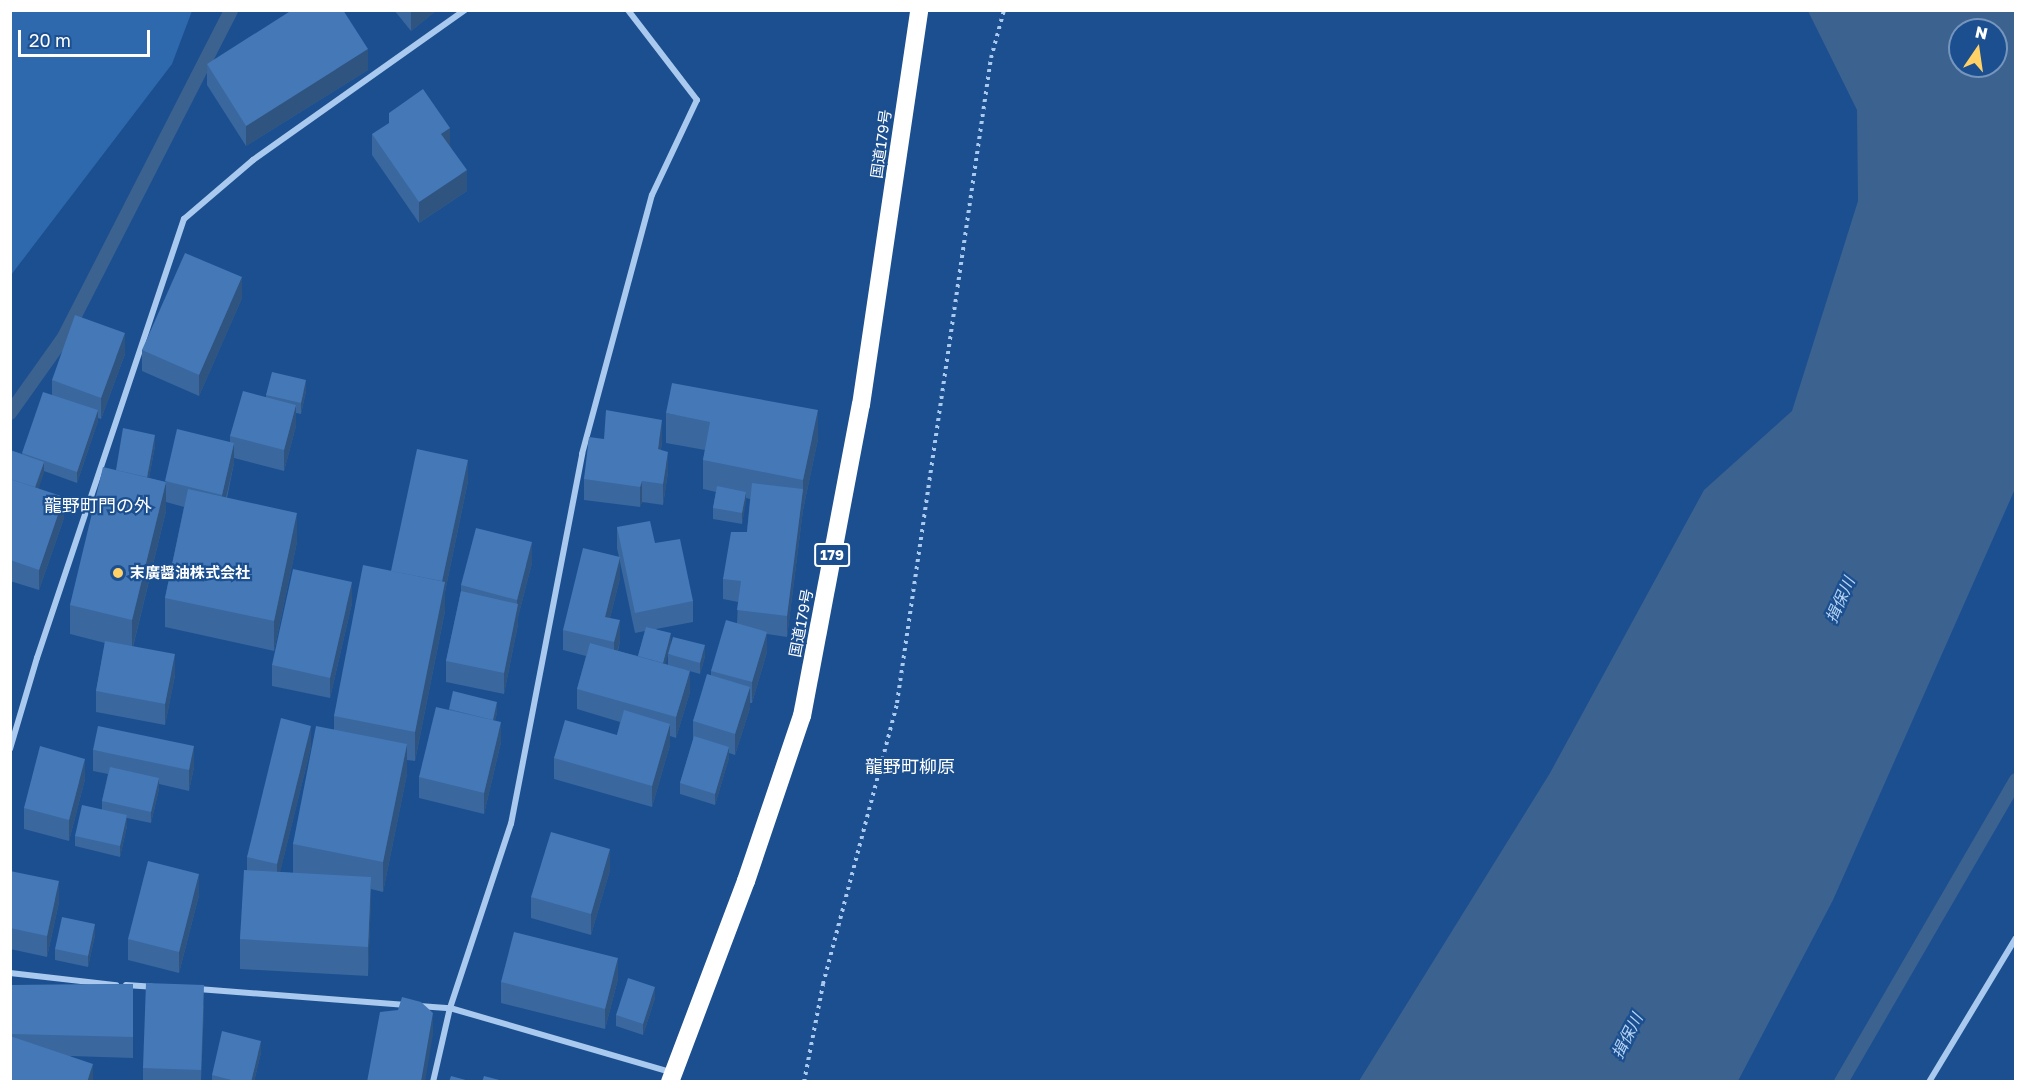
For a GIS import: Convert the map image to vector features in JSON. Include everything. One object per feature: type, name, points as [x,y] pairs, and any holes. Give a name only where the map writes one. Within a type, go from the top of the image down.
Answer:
[{"type":"highway","name":"国道179号","points":[[672,1077],[746,881],[802,716],[861,405],[919,10]]},
{"type":"street","points":[[10,749],[37,658],[184,219],[253,160],[465,10]]},
{"type":"street","points":[[433,1082],[450,1008],[511,824],[588,432],[652,195],[697,100],[628,10]]},
{"type":"street","points":[[1929,1082],[2016,938]]},
{"type":"street","points":[[10,973],[164,987]]},
{"type":"street","points":[[188,989],[450,1008],[672,1077]]},
{"type":"path","points":[[804,1082],[823,984],[897,703],[991,58],[1004,10]]},
{"type":"shaded area","points":[[11,10],[192,11],[172,64],[11,275]]},
{"type":"water","name":"揖保川","points":[[1808,11],[2015,11],[2015,489],[1833,900],[1738,1081],[1359,1081],[1550,773],[1704,490],[1792,411],[1858,201],[1857,110]]},
{"type":"building","points":[[292,10],[343,10],[368,49],[246,126],[207,64]]},
{"type":"building","points":[[423,89],[450,128],[441,134],[467,170],[419,202],[372,134],[389,123],[389,113]]},
{"type":"building","points":[[185,253],[242,277],[199,375],[142,350]]},
{"type":"building","points":[[75,315],[125,333],[101,398],[52,380]]},
{"type":"building","points":[[272,372],[306,380],[301,403],[266,395]]},
{"type":"building","points":[[672,383],[818,410],[803,480],[703,460],[710,422],[666,413]]},
{"type":"building","points":[[243,391],[296,405],[284,450],[230,436]]},
{"type":"building","points":[[43,392],[98,410],[77,472],[22,453]]},
{"type":"building","points":[[606,410],[662,420],[658,449],[668,452],[663,484],[642,481],[640,487],[584,479],[589,437],[604,439]]},
{"type":"building","points":[[123,428],[155,435],[147,477],[116,470]]},
{"type":"building","points":[[177,429],[234,443],[222,495],[165,481]]},
{"type":"building","points":[[417,449],[468,460],[442,581],[391,571]]},
{"type":"building","points":[[10,450],[44,462],[35,487],[10,479]]},
{"type":"building","name":"末廣醤油株式会社","points":[[103,467],[166,482],[132,620],[70,605]]},
{"type":"building","points":[[10,479],[64,497],[39,570],[10,560]]},
{"type":"building","points":[[752,483],[803,489],[787,616],[737,610],[741,581],[723,579],[731,532],[747,532]]},
{"type":"building","points":[[717,486],[746,492],[742,513],[713,508]]},
{"type":"building","points":[[188,489],[297,513],[274,621],[165,598]]},
{"type":"building","points":[[650,521],[655,543],[680,539],[693,601],[635,613],[617,527]]},
{"type":"building","points":[[476,528],[532,542],[517,600],[461,585]]},
{"type":"building","points":[[583,548],[620,557],[605,617],[620,620],[614,642],[563,630]]},
{"type":"building","points":[[363,565],[445,582],[415,732],[334,716]]},
{"type":"building","points":[[293,569],[352,582],[330,678],[272,665]]},
{"type":"building","points":[[461,591],[518,604],[504,673],[446,661]]},
{"type":"building","points":[[726,620],[767,632],[752,682],[711,671]]},
{"type":"building","points":[[646,627],[671,633],[663,663],[638,656]]},
{"type":"building","points":[[673,637],[705,645],[700,663],[668,654]]},
{"type":"building","points":[[105,641],[175,654],[165,704],[96,691]]},
{"type":"building","points":[[590,643],[690,671],[676,717],[577,689]]},
{"type":"building","points":[[707,674],[750,687],[735,734],[693,721]]},
{"type":"building","points":[[453,691],[497,702],[493,720],[449,709]]},
{"type":"building","points":[[436,707],[501,722],[484,793],[419,777]]},
{"type":"building","points":[[624,710],[670,724],[652,786],[554,758],[565,720],[617,735]]},
{"type":"building","points":[[281,718],[311,726],[277,864],[247,857]]},
{"type":"building","points":[[98,726],[194,746],[189,770],[93,750]]},
{"type":"building","points":[[316,726],[407,744],[383,862],[293,844]]},
{"type":"building","points":[[694,736],[729,747],[715,794],[680,783]]},
{"type":"building","points":[[40,746],[85,759],[69,820],[24,808]]},
{"type":"building","points":[[110,767],[159,778],[151,812],[102,801]]},
{"type":"building","points":[[82,805],[127,815],[120,846],[75,836]]},
{"type":"building","points":[[551,832],[610,849],[591,914],[531,897]]},
{"type":"building","points":[[148,861],[199,874],[179,952],[128,939]]},
{"type":"building","points":[[244,870],[371,877],[368,947],[240,939]]},
{"type":"building","points":[[10,871],[59,881],[47,936],[10,928]]},
{"type":"building","points":[[62,917],[95,924],[88,956],[55,949]]},
{"type":"building","points":[[514,932],[618,958],[605,1009],[501,982]]},
{"type":"building","points":[[628,978],[655,987],[643,1024],[616,1015]]},
{"type":"building","points":[[146,983],[204,985],[201,1070],[143,1068]]},
{"type":"building","points":[[133,984],[133,1037],[10,1034],[10,985]]},
{"type":"building","points":[[402,997],[421,1002],[433,1013],[421,1082],[367,1082],[380,1012],[398,1010]]},
{"type":"building","points":[[222,1031],[261,1041],[251,1082],[239,1082],[212,1075]]},
{"type":"building","points":[[10,1036],[93,1064],[87,1082],[10,1082]]},
{"type":"building","points":[[451,1076],[473,1082],[449,1082]]},
{"type":"building","points":[[484,1076],[507,1082],[482,1082]]},
{"type":"waterway","points":[[10,413],[64,337],[231,10]]},
{"type":"waterway","points":[[1841,1082],[2016,780]]},
{"type":"place","name":"末廣醤油株式会社","points":[[118,573]]},
{"type":"district","name":"龍野町門の外","points":[[98,505]]},
{"type":"district","name":"龍野町柳原","points":[[910,766]]}]
